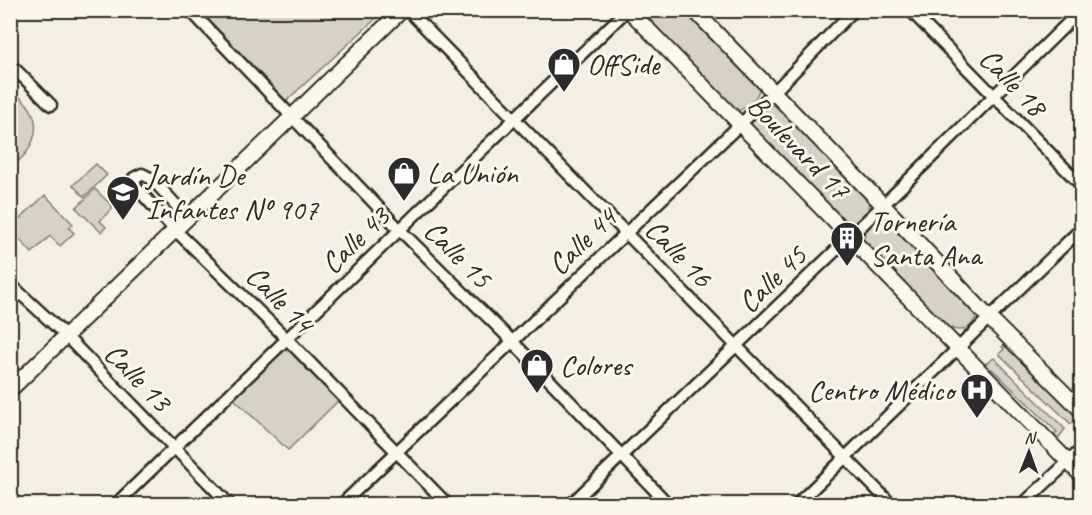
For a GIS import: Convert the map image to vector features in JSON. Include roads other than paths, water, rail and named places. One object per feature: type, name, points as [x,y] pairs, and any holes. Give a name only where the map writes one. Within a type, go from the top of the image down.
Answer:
[{"type":"main road","points":[[290,114],[389,10]]},
{"type":"main road","points":[[10,379],[63,333],[290,114],[402,10]]},
{"type":"main road","name":"Boulevard 17","points":[[628,10],[1082,476]]},
{"type":"main road","name":"Boulevard 17","points":[[694,10],[989,318],[1082,411]]},
{"type":"main road","points":[[10,390],[63,333]]},
{"type":"street","name":"Calle 15","points":[[190,10],[400,230],[513,342],[669,504]]},
{"type":"street","name":"Calle 16","points":[[408,10],[891,504]]},
{"type":"street","name":"Calle 43","points":[[116,504],[628,10]]},
{"type":"street","name":"Calle 44","points":[[342,504],[625,232],[740,125],[854,10]]},
{"type":"street","name":"Calle 18","points":[[910,10],[1082,186]]},
{"type":"street","name":"Calle 45","points":[[572,504],[883,205],[1081,10]]},
{"type":"street","points":[[10,64],[51,105]]},
{"type":"street","name":"Calle 14","points":[[185,215],[152,179],[142,174],[134,178],[136,187],[173,227],[287,339],[447,504]]},
{"type":"street","points":[[797,504],[1082,228]]},
{"type":"street","name":"Calle 13","points":[[10,284],[63,333],[173,449],[229,504]]},
{"type":"street","points":[[1023,504],[1082,449]]},
{"type":"place","name":"OffSide","points":[[564,93]]},
{"type":"place","name":"La Unión","points":[[404,202]]},
{"type":"place","name":"Jardín De Infantes Nº 907","points":[[123,221]]},
{"type":"place","name":"Tornería Santa Ana","points":[[847,267]]},
{"type":"place","name":"Colores","points":[[537,394]]},
{"type":"place","name":"Centro Médico","points":[[977,419]]}]
